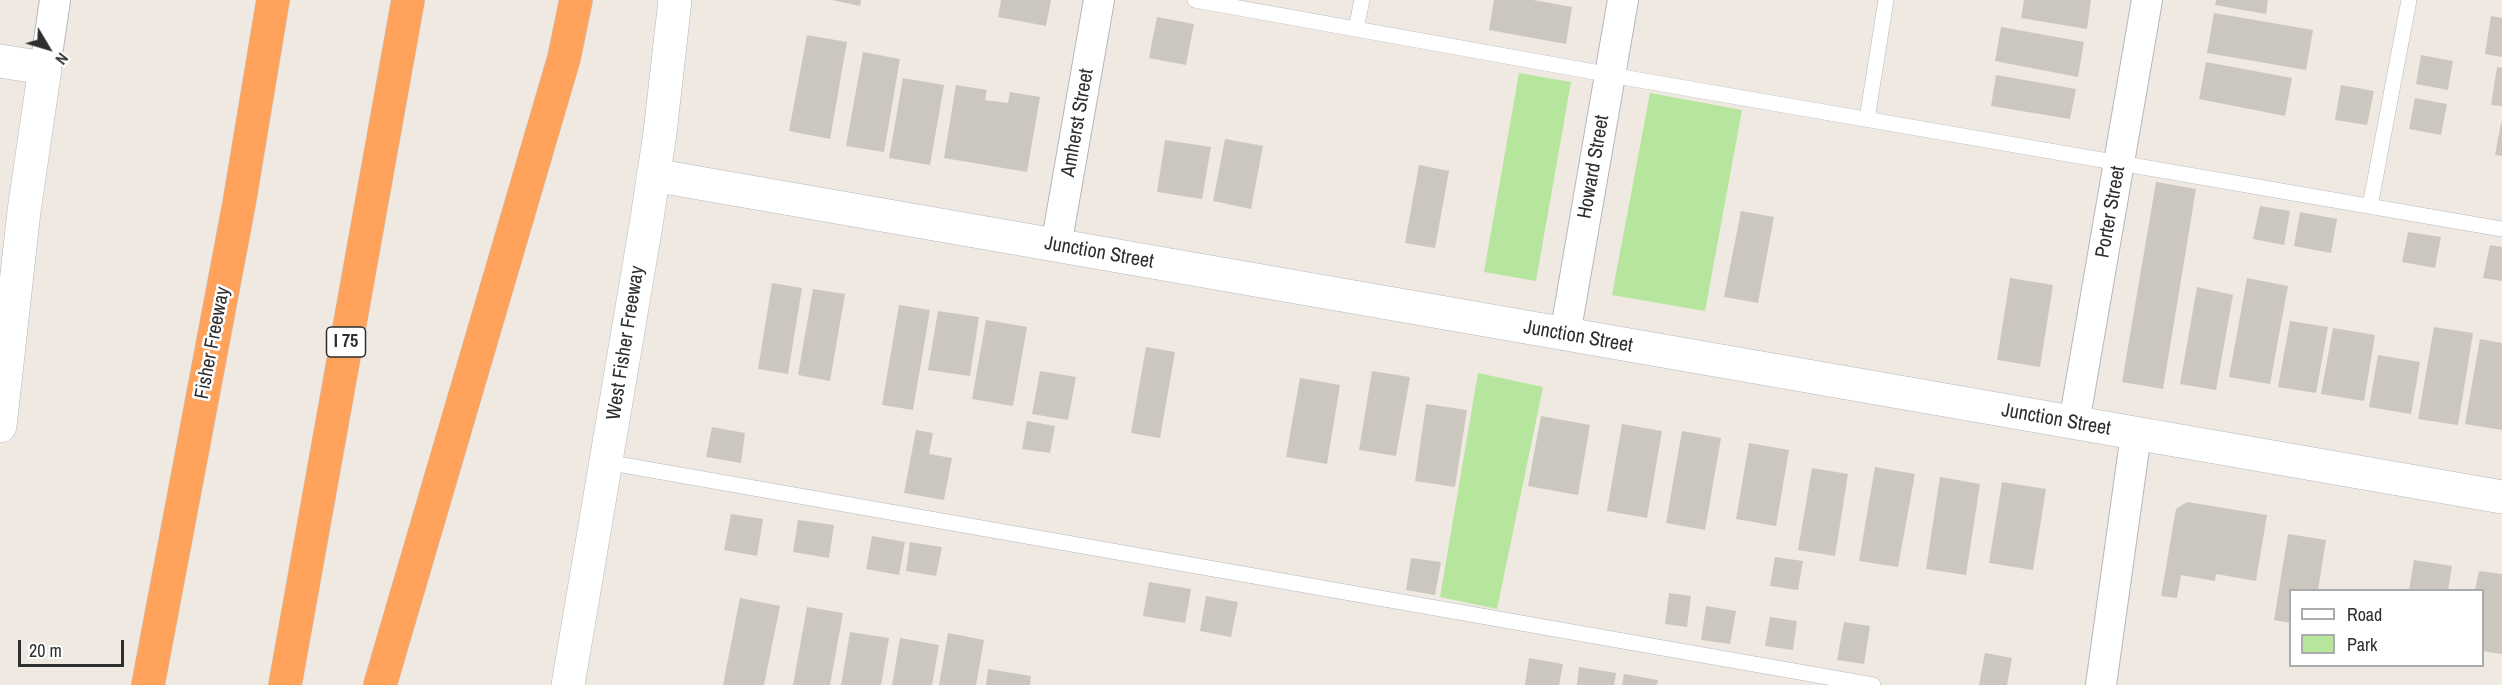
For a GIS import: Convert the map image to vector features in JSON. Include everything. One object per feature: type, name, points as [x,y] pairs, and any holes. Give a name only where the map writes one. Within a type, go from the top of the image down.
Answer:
[{"type":"highway","name":"I 75","points":[[285,685],[408,0]]},
{"type":"highway","points":[[380,685],[564,58],[576,0]]},
{"type":"highway","name":"Fisher Freeway","points":[[148,685],[239,204],[270,8]]},
{"type":"street","points":[[0,426],[4,359],[55,0]]},
{"type":"street","name":"West Fisher Freeway","points":[[568,685],[653,175],[675,0]]},
{"type":"street","name":"Amherst Street","points":[[1056,246],[1099,0]]},
{"type":"street","name":"Howard Street","points":[[1565,335],[1623,0]]},
{"type":"street","name":"Porter Street","points":[[2074,423],[2147,0]]},
{"type":"street","points":[[0,61],[45,68]]},
{"type":"street","name":"Junction Street","points":[[653,175],[2502,497]]},
{"type":"street","points":[[2101,685],[2136,434]]},
{"type":"lane","points":[[1196,0],[1610,75],[2502,229]]},
{"type":"lane","points":[[1356,29],[1362,0]]},
{"type":"lane","points":[[1867,119],[1886,0]]},
{"type":"lane","points":[[2370,206],[2409,0]]},
{"type":"lane","points":[[606,462],[1873,685]]},
{"type":"green space","points":[[1519,73],[1571,82],[1536,281],[1484,272]]},
{"type":"green space","points":[[1650,93],[1742,110],[1705,311],[1612,295]]},
{"type":"green space","points":[[1478,373],[1543,387],[1497,609],[1440,597]]},
{"type":"building","points":[[832,0],[861,0],[860,6]]},
{"type":"building","points":[[1001,0],[1051,0],[1046,26],[998,17]]},
{"type":"building","points":[[1494,0],[1533,0],[1572,7],[1566,44],[1489,30]]},
{"type":"building","points":[[2024,0],[2091,0],[2087,29],[2021,18]]},
{"type":"building","points":[[2216,0],[2268,0],[2266,14],[2215,5]]},
{"type":"building","points":[[2214,13],[2313,30],[2306,70],[2207,53]]},
{"type":"building","points":[[2491,16],[2502,18],[2502,57],[2485,54]]},
{"type":"building","points":[[1157,17],[1194,24],[1186,65],[1149,58]]},
{"type":"building","points":[[2001,27],[2084,42],[2078,77],[1995,61]]},
{"type":"building","points":[[807,35],[847,42],[830,139],[789,131]]},
{"type":"building","points":[[863,52],[900,59],[884,152],[846,146]]},
{"type":"building","points":[[2421,55],[2453,61],[2448,90],[2416,84]]},
{"type":"building","points":[[2206,62],[2292,78],[2285,116],[2199,99]]},
{"type":"building","points":[[2497,67],[2502,68],[2502,106],[2491,105]]},
{"type":"building","points":[[1996,75],[2076,89],[2070,119],[1991,106]]},
{"type":"building","points":[[903,78],[944,85],[930,165],[889,158]]},
{"type":"building","points":[[956,85],[987,90],[985,100],[1008,103],[1010,92],[1040,97],[1027,172],[944,158]]},
{"type":"building","points":[[2341,85],[2374,91],[2367,125],[2335,120]]},
{"type":"building","points":[[2415,98],[2447,104],[2441,135],[2409,129]]},
{"type":"building","points":[[2502,123],[2502,156],[2495,155]]},
{"type":"building","points":[[1225,139],[1263,146],[1251,209],[1213,201]]},
{"type":"building","points":[[1165,140],[1211,147],[1202,199],[1157,192]]},
{"type":"building","points":[[1419,165],[1449,171],[1435,248],[1405,243]]},
{"type":"building","points":[[2156,182],[2196,189],[2163,389],[2122,382]]},
{"type":"building","points":[[2260,206],[2290,211],[2284,245],[2253,239]]},
{"type":"building","points":[[1741,211],[1774,217],[1758,303],[1724,297]]},
{"type":"building","points":[[2300,212],[2337,219],[2331,253],[2294,246]]},
{"type":"building","points":[[2408,232],[2441,237],[2435,268],[2402,262]]},
{"type":"building","points":[[2490,245],[2502,247],[2502,281],[2483,278]]},
{"type":"building","points":[[2010,278],[2053,285],[2040,367],[1997,360]]},
{"type":"building","points":[[2247,278],[2288,286],[2270,384],[2229,377]]},
{"type":"building","points":[[772,283],[802,288],[788,374],[758,369]]},
{"type":"building","points":[[2197,287],[2233,295],[2216,390],[2180,384]]},
{"type":"building","points":[[813,289],[845,294],[830,381],[798,375]]},
{"type":"building","points":[[899,305],[930,310],[913,410],[882,405]]},
{"type":"building","points":[[938,311],[979,317],[970,376],[928,370]]},
{"type":"building","points":[[986,320],[1027,327],[1013,406],[972,399]]},
{"type":"building","points":[[2290,321],[2328,327],[2316,393],[2278,387]]},
{"type":"building","points":[[2434,327],[2473,333],[2458,425],[2418,419]]},
{"type":"building","points":[[2333,328],[2375,335],[2364,401],[2321,394]]},
{"type":"building","points":[[2480,339],[2502,343],[2502,430],[2465,424]]},
{"type":"building","points":[[1146,347],[1175,352],[1160,438],[1131,433]]},
{"type":"building","points":[[2378,355],[2420,362],[2411,414],[2369,407]]},
{"type":"building","points":[[1040,371],[1076,377],[1068,420],[1032,414]]},
{"type":"building","points":[[1372,371],[1410,377],[1396,456],[1359,450]]},
{"type":"building","points":[[1300,378],[1340,385],[1327,464],[1286,457]]},
{"type":"building","points":[[1426,404],[1467,410],[1455,487],[1415,481]]},
{"type":"building","points":[[1541,416],[1590,425],[1578,495],[1528,486]]},
{"type":"building","points":[[1027,421],[1055,426],[1050,453],[1022,449]]},
{"type":"building","points":[[1622,424],[1662,431],[1647,518],[1607,511]]},
{"type":"building","points":[[712,427],[745,433],[741,463],[706,457]]},
{"type":"building","points":[[916,430],[933,433],[929,454],[952,458],[944,500],[904,493]]},
{"type":"building","points":[[1682,431],[1721,438],[1705,530],[1666,523]]},
{"type":"building","points":[[1749,443],[1789,450],[1776,526],[1736,519]]},
{"type":"building","points":[[1875,467],[1915,474],[1898,567],[1859,561]]},
{"type":"building","points":[[1812,468],[1848,474],[1835,556],[1798,550]]},
{"type":"building","points":[[1940,477],[1980,484],[1966,575],[1926,569]]},
{"type":"building","points":[[2002,482],[2046,489],[2033,570],[1989,563]]},
{"type":"building","points":[[2187,502],[2267,515],[2256,581],[2216,574],[2215,581],[2181,575],[2177,598],[2161,596],[2176,509]]},
{"type":"building","points":[[731,514],[763,519],[757,556],[724,550]]},
{"type":"building","points":[[798,520],[834,525],[829,558],[793,552]]},
{"type":"building","points":[[2288,534],[2326,540],[2318,589],[2289,589],[2289,623],[2274,620]]},
{"type":"building","points":[[872,536],[905,542],[899,575],[866,569]]},
{"type":"building","points":[[910,542],[942,547],[936,576],[906,571]]},
{"type":"building","points":[[1775,557],[1803,561],[1798,590],[1770,586]]},
{"type":"building","points":[[1411,558],[1441,562],[1435,595],[1406,590]]},
{"type":"building","points":[[2414,560],[2452,566],[2448,589],[2409,589]]},
{"type":"building","points":[[2479,571],[2502,574],[2502,654],[2484,651],[2484,589],[2475,589]]},
{"type":"building","points":[[1149,582],[1191,589],[1185,623],[1143,616]]},
{"type":"building","points":[[1669,593],[1691,596],[1687,627],[1665,624]]},
{"type":"building","points":[[1206,596],[1238,602],[1231,637],[1200,631]]},
{"type":"building","points":[[740,598],[780,606],[764,685],[723,685]]},
{"type":"building","points":[[1706,606],[1736,611],[1730,644],[1701,640]]},
{"type":"building","points":[[807,607],[843,613],[830,685],[793,685]]},
{"type":"building","points":[[1770,617],[1797,621],[1793,650],[1765,646]]},
{"type":"building","points":[[1844,622],[1870,626],[1864,664],[1837,660]]},
{"type":"building","points":[[850,632],[889,638],[881,685],[841,685]]},
{"type":"building","points":[[948,633],[984,640],[976,685],[939,685]]},
{"type":"building","points":[[900,638],[939,645],[932,685],[892,685]]},
{"type":"building","points":[[1985,653],[2012,658],[2007,685],[1979,685]]},
{"type":"building","points":[[1529,658],[1563,664],[1559,685],[1525,685]]},
{"type":"building","points":[[1579,667],[1616,673],[1614,685],[1577,685]]},
{"type":"building","points":[[988,669],[1031,676],[1030,685],[986,685]]},
{"type":"building","points":[[1624,674],[1658,680],[1657,685],[1622,685]]}]
